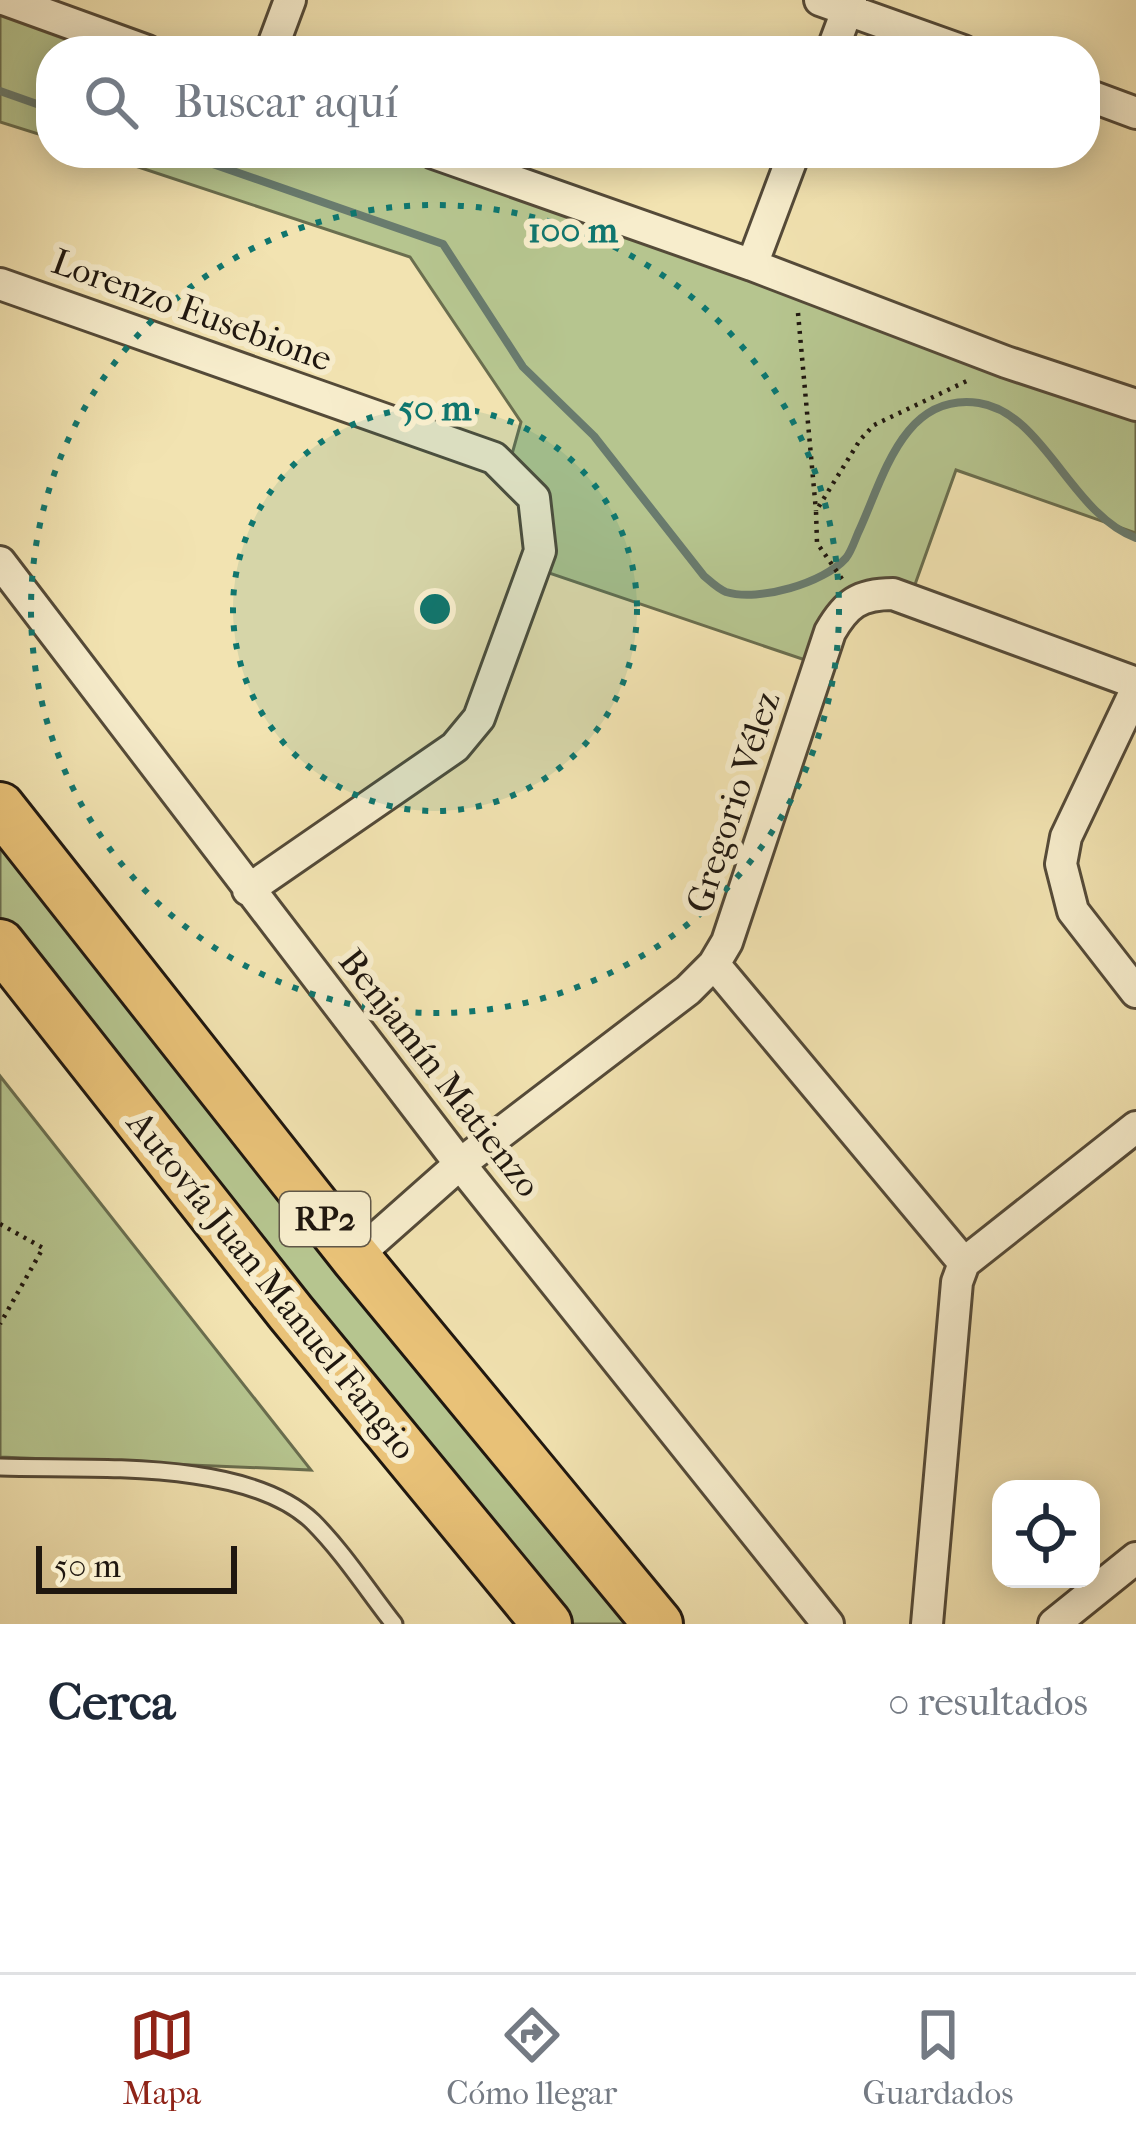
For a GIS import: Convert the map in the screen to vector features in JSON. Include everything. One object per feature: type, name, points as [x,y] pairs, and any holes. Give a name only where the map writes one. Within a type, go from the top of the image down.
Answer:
[{"type":"highway","name":"RP2","points":[[0,807],[355,1257],[658,1624]]},
{"type":"highway","name":"Autovía Juan Manuel Fangio","points":[[0,944],[291,1313],[547,1624]]},
{"type":"street","points":[[6,0],[106,36]]},
{"type":"street","points":[[277,36],[290,0]]},
{"type":"street","points":[[834,36],[839,3],[924,36]]},
{"type":"street","points":[[1100,99],[1136,112]]},
{"type":"street","points":[[477,168],[1136,405]]},
{"type":"street","points":[[752,265],[788,168]]},
{"type":"street","name":"Lorenzo Eusebione","points":[[0,284],[494,458],[534,498],[540,551],[479,718],[455,747],[248,890]]},
{"type":"street","name":"Benjamín Matienzo","points":[[0,562],[460,1164],[829,1624]]},
{"type":"street","name":"Gregorio Vélez","points":[[355,1257],[460,1164],[688,990],[715,964],[728,942],[830,632],[856,598],[892,594],[1136,687]]},
{"type":"street","points":[[1136,687],[1066,837],[1061,864],[1073,911],[1136,992]]},
{"type":"street","points":[[715,964],[964,1263]]},
{"type":"street","points":[[927,1624],[957,1282],[964,1263],[1136,1127]]},
{"type":"street","points":[[1054,1624],[1136,1558]]},
{"type":"lane","points":[[0,1467],[177,1474],[260,1489],[289,1503],[314,1523],[394,1624]]},
{"type":"path","points":[[794,281],[817,543],[840,576]]},
{"type":"path","points":[[816,511],[874,425],[1006,362]]},
{"type":"path","points":[[0,1224],[43,1248],[0,1324]]},
{"type":"green space","points":[[0,9],[75,36],[36,36],[36,133],[0,122]]},
{"type":"green space","points":[[141,168],[445,168],[1136,412],[1136,533],[956,470],[913,590],[885,584],[817,664],[546,572],[541,485],[512,454],[521,422],[410,257]]},
{"type":"green space","points":[[0,822],[639,1624],[557,1624],[0,926]]},
{"type":"green space","points":[[0,1076],[311,1470],[0,1457]]},
{"type":"waterway","points":[[0,91],[36,104]]},
{"type":"waterway","points":[[224,168],[443,244],[523,367],[594,436],[704,576],[726,592],[773,592],[836,567],[850,553],[899,444],[931,411],[953,403],[979,403],[1022,425],[1093,508],[1136,538]]}]
